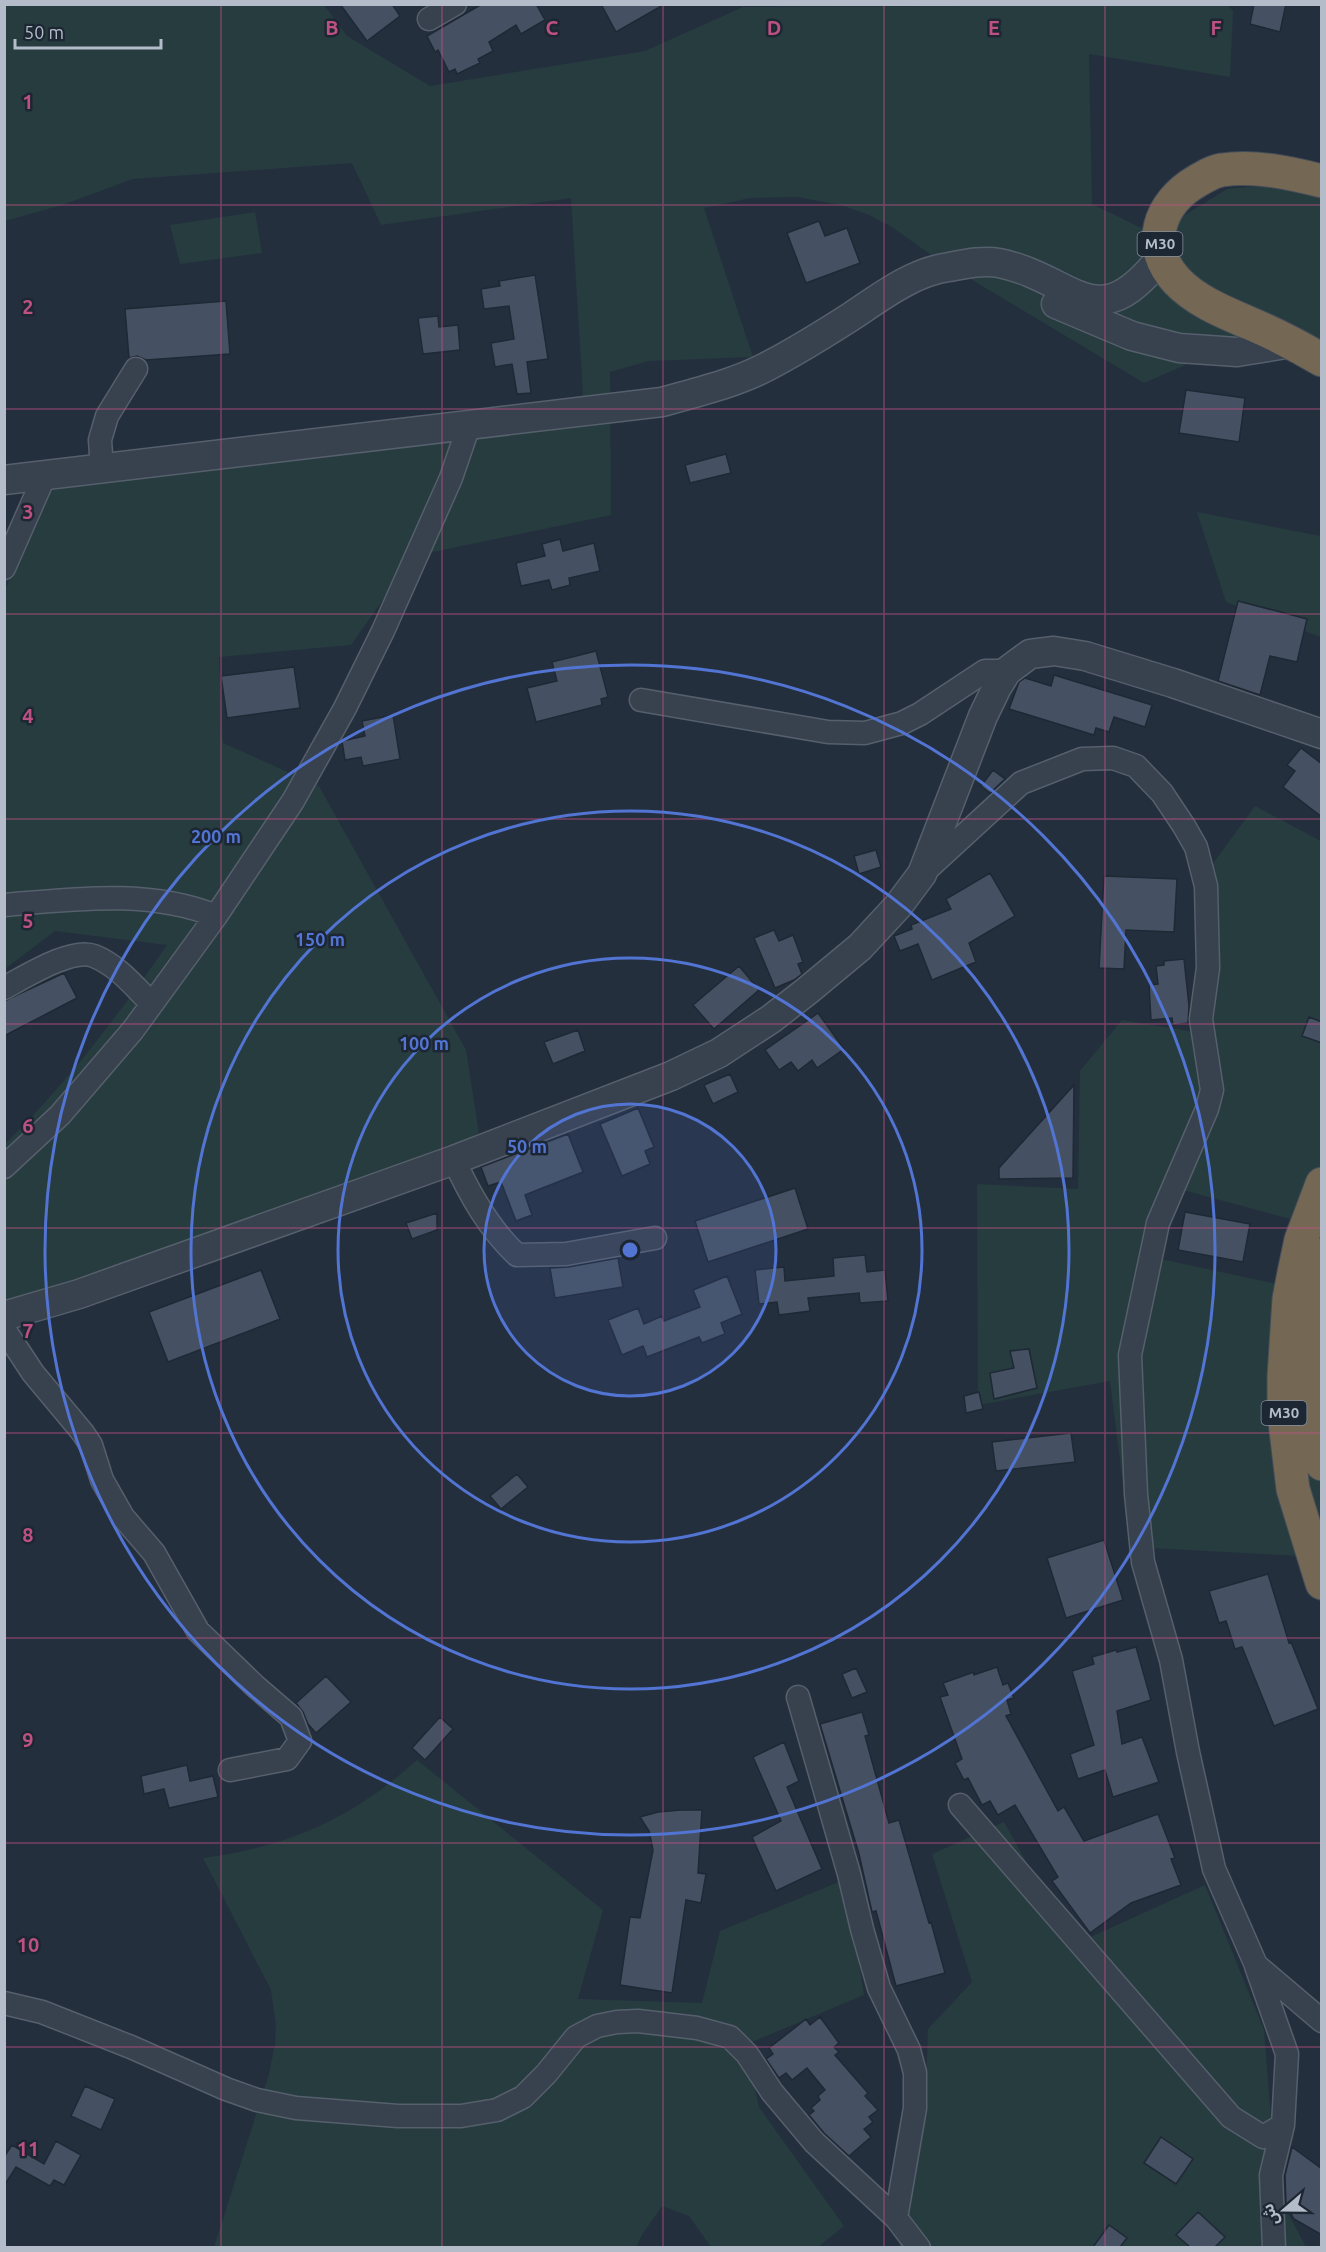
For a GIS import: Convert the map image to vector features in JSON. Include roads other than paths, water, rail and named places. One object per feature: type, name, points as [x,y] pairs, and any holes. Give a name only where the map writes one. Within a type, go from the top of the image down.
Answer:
[{"type":"highway","name":"M30","points":[[1322,181],[1270,170],[1240,168],[1218,170],[1186,187],[1166,210],[1159,230],[1162,256],[1175,279],[1188,290],[1223,311],[1292,343],[1322,360]]},
{"type":"highway","name":"M30","points":[[1322,1184],[1301,1240],[1294,1273],[1289,1299],[1284,1376],[1284,1414],[1293,1490],[1322,1582]]},
{"type":"highway","name":"M30","points":[[1322,1255],[1314,1296],[1312,1333],[1313,1396],[1322,1464]]},
{"type":"street","points":[[429,19],[455,4]]},
{"type":"street","points":[[4,480],[662,402],[723,385],[765,368],[918,277],[941,268],[998,262],[1072,292],[1095,300],[1103,300],[1127,292],[1148,274],[1162,256]]},
{"type":"street","points":[[960,265],[996,278],[1107,327],[1157,344],[1237,352],[1292,343]]},
{"type":"street","points":[[102,469],[100,440],[107,416],[136,369]]},
{"type":"street","points":[[4,1167],[60,1116],[133,1030],[216,916],[294,801],[345,708],[415,561],[451,478],[469,425]]},
{"type":"street","points":[[4,568],[44,477]]},
{"type":"street","points":[[922,874],[983,716],[997,687],[1007,671],[1030,654],[1054,651],[1085,656],[1195,690],[1322,734]]},
{"type":"street","points":[[641,699],[828,732],[865,733],[902,723],[920,714],[985,671],[1007,671]]},
{"type":"street","points":[[4,1316],[79,1294],[454,1160],[671,1076],[719,1053],[780,1012],[860,947],[898,906],[922,874],[1021,783],[1082,759],[1113,758],[1136,766],[1162,793],[1196,847],[1206,886],[1208,968],[1201,1019],[1212,1090],[1207,1109],[1158,1223],[1130,1354],[1132,1437],[1143,1562],[1171,1659],[1188,1752],[1214,1869],[1256,1965],[1287,2054],[1283,2125],[1271,2175],[1274,2247]]},
{"type":"street","points":[[4,905],[69,899],[164,900],[194,907],[216,916]]},
{"type":"street","points":[[4,988],[65,957],[93,955],[122,974],[151,1003]]},
{"type":"street","points":[[454,1160],[482,1212],[503,1242],[517,1255],[566,1254],[654,1238]]},
{"type":"street","points":[[4,1329],[33,1373],[91,1445],[102,1480],[123,1517],[154,1553],[198,1631],[291,1718],[300,1741],[288,1759],[230,1770]]},
{"type":"street","points":[[798,1697],[879,1988],[909,2050],[915,2073],[915,2108],[896,2218]]},
{"type":"street","points":[[960,1805],[1231,2117],[1263,2137],[1283,2125]]},
{"type":"street","points":[[1256,1965],[1322,2021]]},
{"type":"street","points":[[4,2003],[42,2012],[257,2100],[296,2108],[398,2116],[460,2116],[497,2110],[523,2097],[546,2074],[576,2037],[597,2026],[638,2021],[697,2028],[730,2037],[747,2054],[772,2092],[814,2142],[896,2218],[919,2247]]}]
